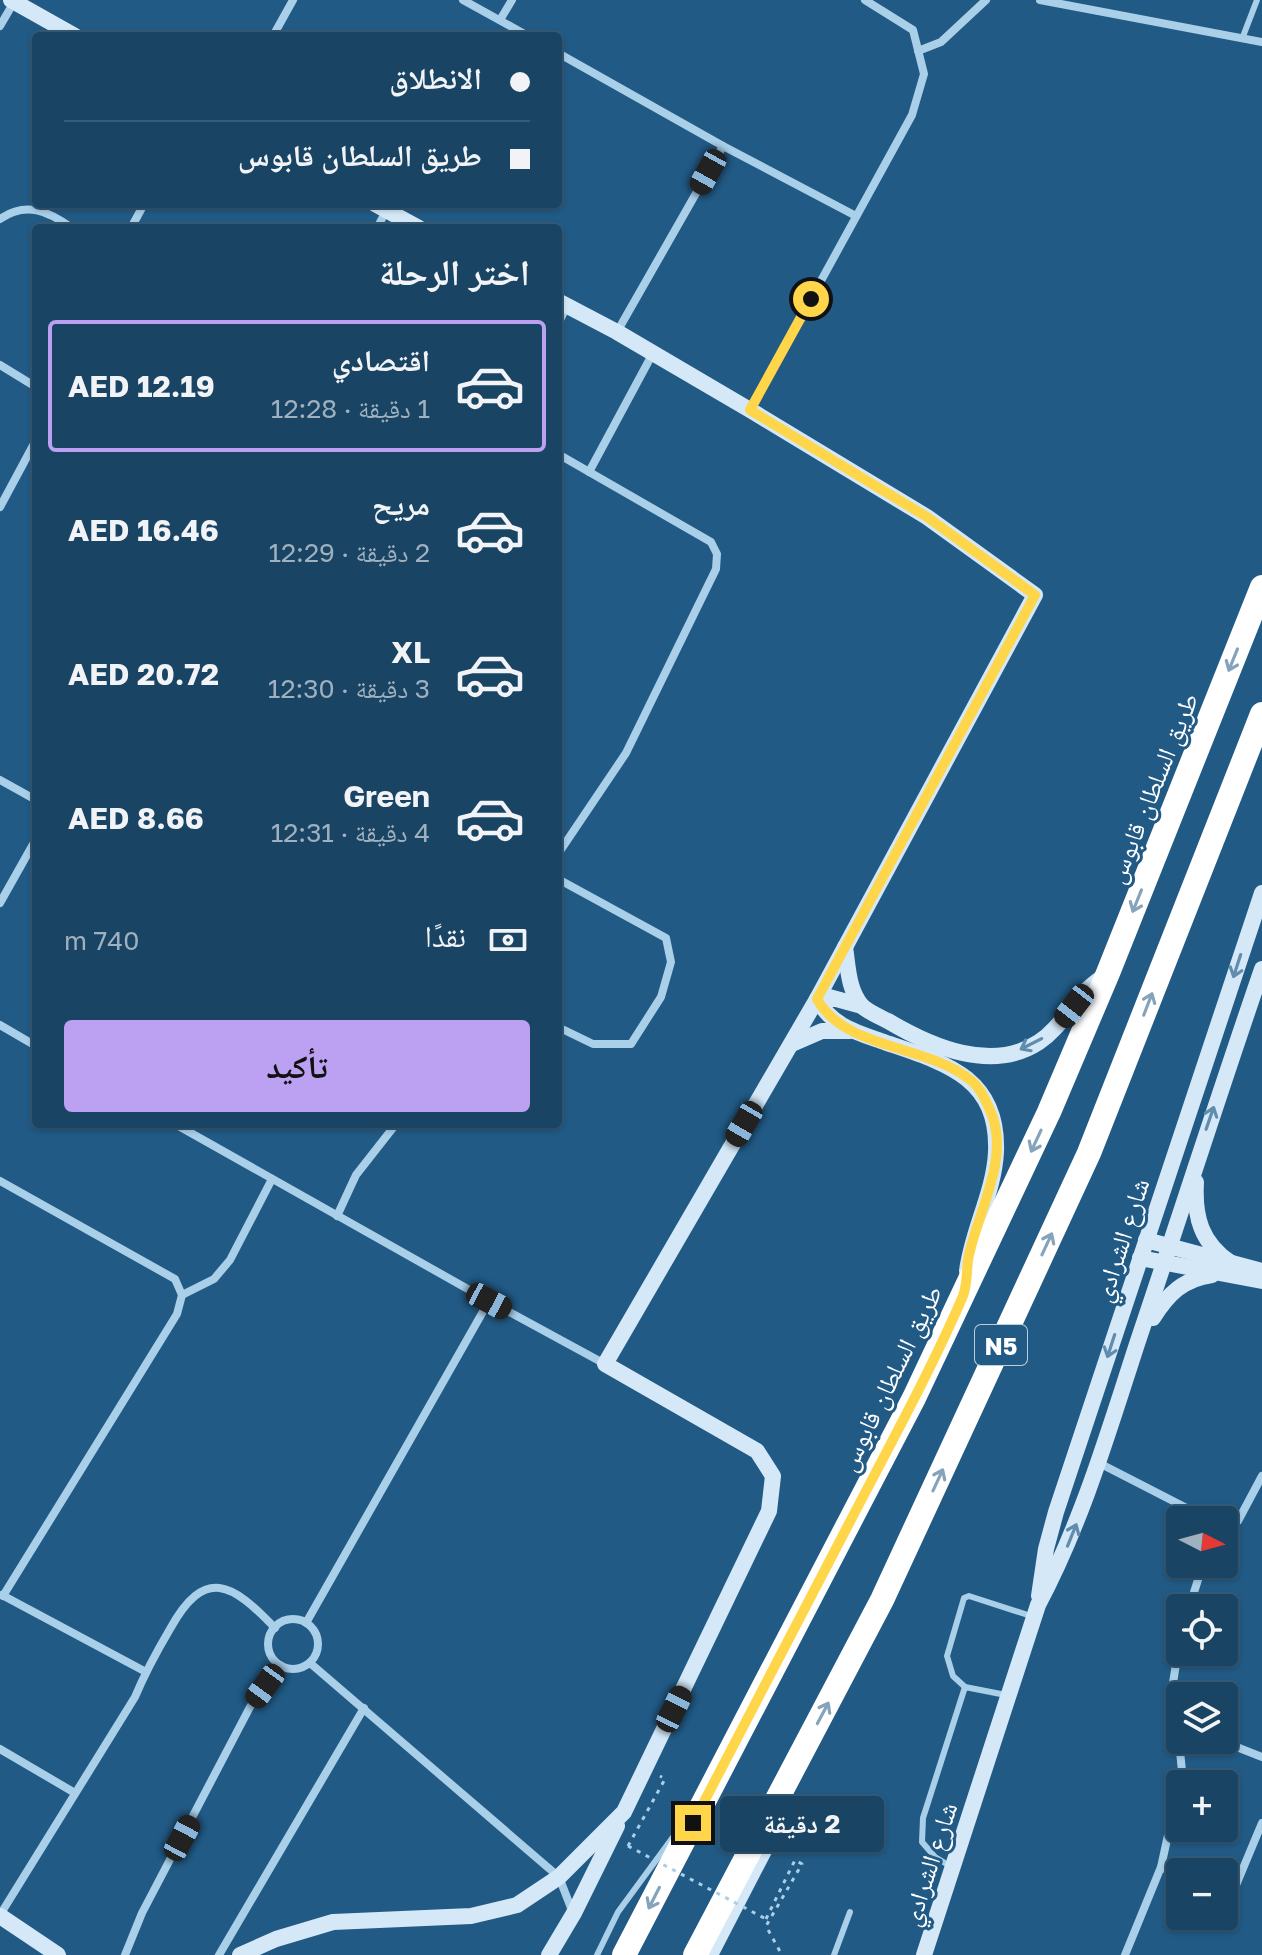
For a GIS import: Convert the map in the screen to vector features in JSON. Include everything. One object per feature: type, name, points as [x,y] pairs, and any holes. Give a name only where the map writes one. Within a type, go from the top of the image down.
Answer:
[{"type":"highway","name":"طريق السلطان قابوس","points":[[624,1955],[914,1398],[1049,1112],[1108,973],[1262,587]]},
{"type":"highway","name":"N5","points":[[695,1955],[882,1600],[1089,1153],[1262,714]]},
{"type":"street","points":[[275,32],[293,0]]},
{"type":"street","points":[[463,0],[521,32]]},
{"type":"street","points":[[500,20],[512,0]]},
{"type":"street","points":[[750,410],[912,115],[924,74],[913,30],[865,0]]},
{"type":"street","points":[[918,51],[941,42],[986,0]]},
{"type":"street","points":[[1040,0],[1262,42]]},
{"type":"street","points":[[0,26],[12,1],[68,32]]},
{"type":"street","points":[[562,55],[856,216]]},
{"type":"street","points":[[617,332],[723,146]]},
{"type":"street","points":[[382,208],[412,224]]},
{"type":"street","points":[[0,219],[14,209],[38,210],[64,224]]},
{"type":"street","points":[[563,304],[653,353],[927,517],[1035,595],[817,999],[605,1364]]},
{"type":"street","points":[[589,472],[653,353]]},
{"type":"street","points":[[0,365],[32,385]]},
{"type":"street","points":[[0,507],[32,447]]},
{"type":"street","points":[[562,456],[711,542],[717,554],[716,569],[626,753],[562,848]]},
{"type":"street","points":[[0,480],[11,486]]},
{"type":"street","points":[[0,780],[32,798]]},
{"type":"street","points":[[0,903],[32,846]]},
{"type":"street","points":[[562,881],[666,938],[671,962],[661,997],[631,1044],[593,1044],[562,1029]]},
{"type":"street","name":"شارع الشرادي","points":[[1037,1611],[1042,1567],[1051,1531],[1262,893]]},
{"type":"street","points":[[845,947],[851,986],[862,1006]]},
{"type":"street","name":"شارع الشرادي","points":[[924,1955],[1037,1611],[1064,1556],[1099,1463],[1201,1145],[1262,969]]},
{"type":"street","points":[[817,999],[829,997],[862,1006],[905,1031],[955,1052],[997,1056],[1039,1042],[1062,1021],[1085,992],[1108,973]]},
{"type":"street","points":[[817,999],[823,1011],[850,1031],[954,1070],[970,1079],[992,1113],[996,1155],[969,1255],[965,1292]]},
{"type":"street","points":[[0,1025],[32,1044]]},
{"type":"street","points":[[791,1044],[822,1031],[850,1031]]},
{"type":"street","points":[[182,1128],[757,1451],[773,1476],[769,1511],[574,1913],[549,1955]]},
{"type":"street","points":[[337,1216],[356,1175],[393,1128]]},
{"type":"street","points":[[1201,1145],[1196,1182],[1196,1217],[1209,1243],[1228,1269]]},
{"type":"street","points":[[182,1295],[214,1279],[230,1260],[272,1179]]},
{"type":"street","points":[[0,1181],[175,1279],[182,1295],[177,1314],[2,1595],[146,1672]]},
{"type":"street","points":[[1146,1240],[1262,1281]]},
{"type":"street","points":[[1140,1258],[1164,1263],[1262,1271]]},
{"type":"street","points":[[1138,1343],[1164,1301],[1176,1289],[1198,1277],[1228,1269]]},
{"type":"street","points":[[306,1623],[489,1301]]},
{"type":"street","points":[[1099,1463],[1183,1506]]},
{"type":"street","points":[[1238,1521],[1262,1476]]},
{"type":"street","points":[[58,1955],[0,1915],[135,1697],[184,1604],[199,1590],[218,1588],[232,1591],[250,1602],[275,1628]]},
{"type":"street","points":[[290,1620],[306,1623],[313,1629],[318,1646],[310,1663],[290,1669],[280,1665],[269,1648],[275,1628],[290,1620]]},
{"type":"street","points":[[310,1663],[559,1877],[574,1913]]},
{"type":"street","points":[[125,1955],[142,1913],[250,1707],[280,1665]]},
{"type":"street","points":[[219,1955],[364,1708]]},
{"type":"street","points":[[1238,1748],[1262,1757]]},
{"type":"street","points":[[0,1749],[75,1793]]},
{"type":"street","points":[[710,1955],[793,1794],[801,1754]]},
{"type":"street","points":[[1125,1955],[1161,1867],[1182,1771],[1181,1754]]},
{"type":"street","points":[[240,1955],[276,1939],[333,1922],[471,1916],[517,1905],[559,1877],[624,1812]]},
{"type":"street","points":[[1238,1880],[1262,1823]]},
{"type":"street","points":[[1161,1867],[1166,1869]]},
{"type":"lane","points":[[1242,39],[1257,0]]},
{"type":"lane","points":[[1008,1696],[965,1687],[953,1676],[947,1656],[964,1598],[969,1596],[1037,1611]]},
{"type":"lane","points":[[953,1867],[935,1857],[922,1842],[923,1818],[965,1687]]},
{"type":"lane","points":[[597,1955],[618,1912],[667,1844],[707,1796]]},
{"type":"lane","points":[[834,1955],[850,1912]]},
{"type":"path","points":[[628,1846],[766,1919],[795,1860],[802,1864],[766,1926],[782,1955]]},
{"type":"route","points":[[693,1823],[914,1398],[965,1292],[969,1255],[996,1155],[992,1113],[970,1079],[884,1042],[850,1031],[823,1011],[817,999],[1035,595],[927,517],[750,410],[811,299]]}]
